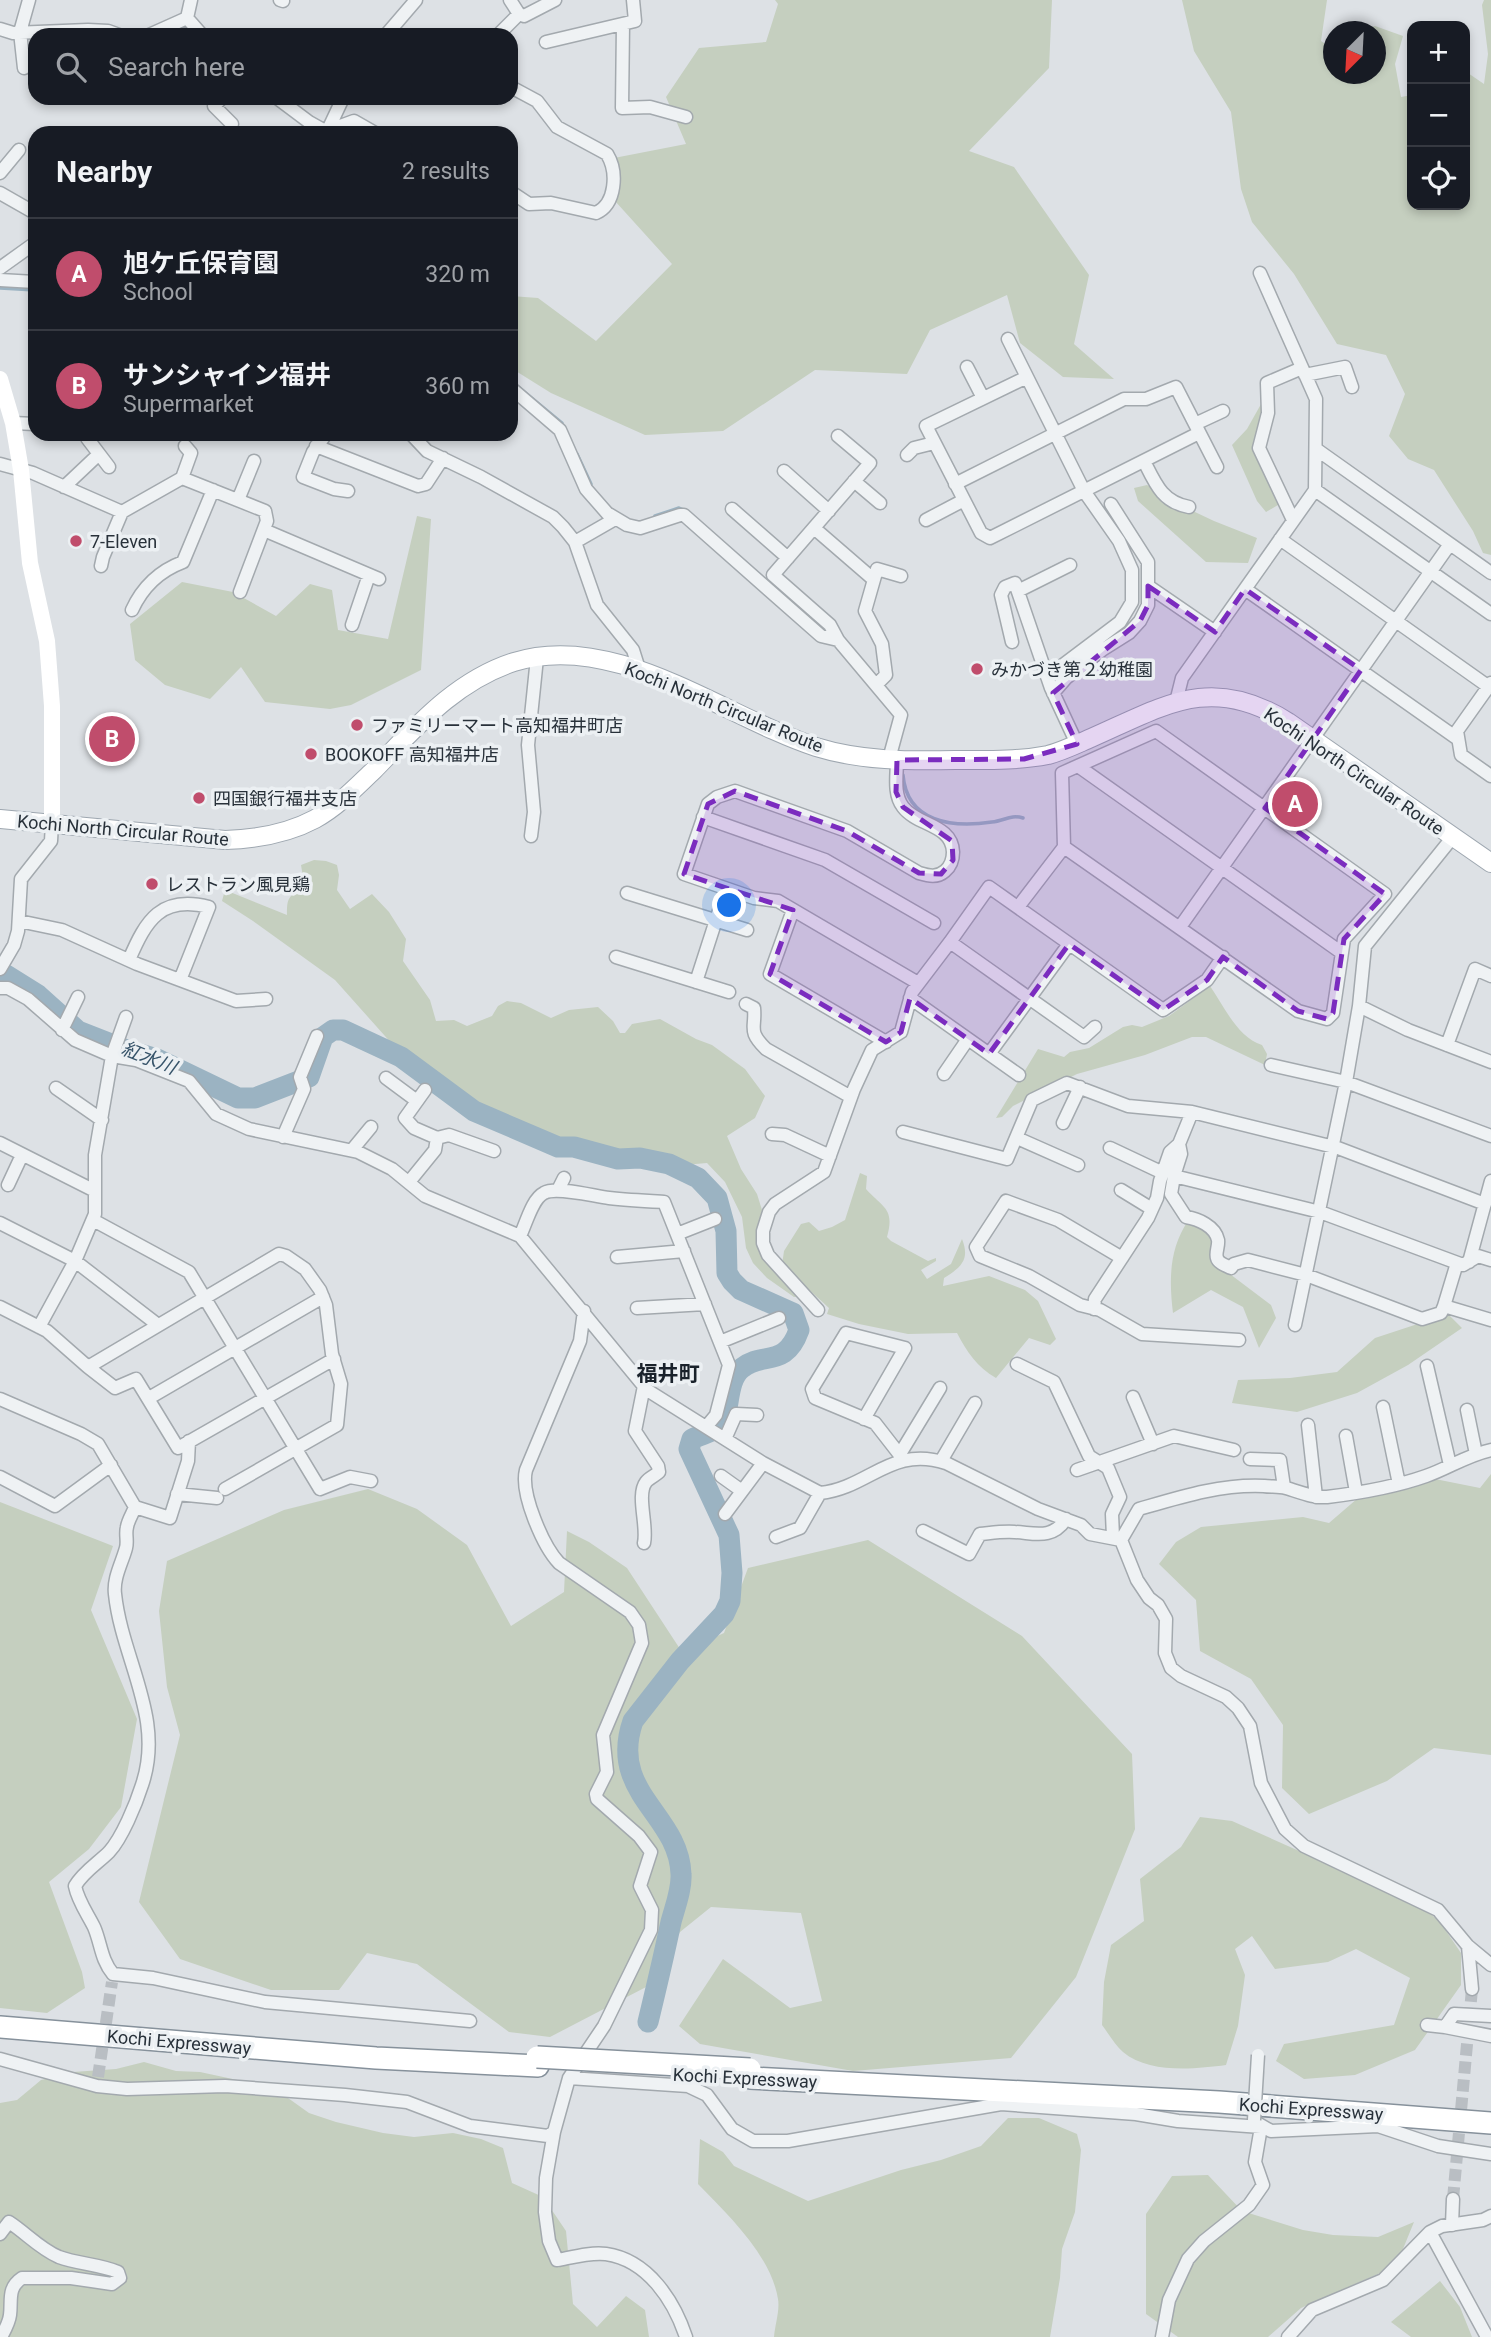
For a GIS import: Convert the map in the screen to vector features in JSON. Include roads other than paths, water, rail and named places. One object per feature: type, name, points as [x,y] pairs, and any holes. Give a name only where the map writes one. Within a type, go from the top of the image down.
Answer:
[{"type":"highway","name":"Kochi Expressway","points":[[0,2016],[538,2062],[1219,2102],[1491,2123]]},
{"type":"highway","name":"Kochi Expressway","points":[[0,2027],[376,2058],[538,2062]]},
{"type":"highway","name":"Kochi Expressway","points":[[750,2074],[1296,2097],[1491,2112]]},
{"type":"main road","name":"Kochi North Circular Route","points":[[0,819],[225,840],[252,839],[298,827],[335,805],[438,705],[465,684],[516,662],[575,655],[605,659],[639,669],[818,748],[893,760],[1024,759],[1053,753],[1077,744],[1161,706],[1210,695],[1254,705],[1271,712],[1491,863]]},
{"type":"street","points":[[24,68],[20,32],[29,0]]},
{"type":"street","points":[[187,18],[191,0]]},
{"type":"street","points":[[392,28],[416,0]]},
{"type":"street","points":[[510,0],[519,14]]},
{"type":"street","points":[[519,14],[529,15],[555,0]]},
{"type":"street","points":[[546,42],[635,21],[633,0]]},
{"type":"street","points":[[505,28],[519,14]]},
{"type":"street","points":[[165,28],[187,18]]},
{"type":"street","points":[[187,18],[196,28]]},
{"type":"street","points":[[624,24],[622,108],[650,107],[686,117]]},
{"type":"street","points":[[0,29],[13,33],[28,32]]},
{"type":"street","points":[[518,90],[537,101],[557,127],[607,154],[610,159],[613,192],[602,209],[596,213],[551,203],[529,204],[518,197]]},
{"type":"street","points":[[217,105],[232,124]]},
{"type":"street","points":[[286,105],[316,126]]},
{"type":"street","points":[[329,126],[340,105]]},
{"type":"street","points":[[341,126],[354,121],[363,126]]},
{"type":"street","points":[[0,173],[19,150]]},
{"type":"street","points":[[0,193],[28,209]]},
{"type":"street","points":[[0,268],[28,248]]},
{"type":"street","points":[[1176,702],[1182,678],[1315,490],[1316,399],[1260,273]]},
{"type":"street","points":[[0,280],[28,282]]},
{"type":"street","points":[[1008,339],[1084,491],[1119,541],[1130,562],[1133,584],[1132,602],[1120,622],[1047,677]]},
{"type":"street","points":[[967,367],[983,398]]},
{"type":"street","points":[[1293,520],[1259,449],[1268,413],[1268,383],[1304,372],[1345,368],[1352,387]]},
{"type":"street","points":[[1027,377],[926,426],[981,533],[990,538],[1144,461],[1223,411]]},
{"type":"street","points":[[0,379],[13,424],[21,470],[30,563],[47,641],[52,706],[51,841],[22,879],[14,945],[0,969]]},
{"type":"street","points":[[955,484],[1124,399],[1146,399],[1176,387],[1217,467]]},
{"type":"street","points":[[518,394],[560,430],[586,489],[607,513],[615,519],[640,528],[682,515],[821,636],[838,640]]},
{"type":"street","points":[[13,424],[28,424]]},
{"type":"street","points":[[838,436],[870,463],[773,575],[830,625],[838,640],[901,715],[893,760],[896,792],[903,807],[913,816],[945,833],[951,841],[953,860],[949,868],[941,874],[928,876],[847,831],[734,791],[717,797],[708,804],[684,874],[754,898],[778,901],[918,984]]},
{"type":"street","points":[[89,441],[109,467]]},
{"type":"street","points":[[321,441],[303,477],[334,489],[348,491]]},
{"type":"street","points":[[418,441],[427,451],[553,517],[575,542],[597,605],[634,650],[639,669]]},
{"type":"street","points":[[907,454],[915,448],[934,443]]},
{"type":"street","points":[[101,566],[122,512],[182,478],[191,453],[185,446]]},
{"type":"street","points":[[316,446],[418,486],[426,484],[443,458]]},
{"type":"street","points":[[1316,449],[1491,573]]},
{"type":"street","points":[[64,487],[99,454]]},
{"type":"street","points":[[238,500],[254,461]]},
{"type":"street","points":[[1144,461],[1164,496],[1177,505],[1189,506]]},
{"type":"street","points":[[0,464],[21,470],[122,512]]},
{"type":"street","points":[[784,471],[829,510]]},
{"type":"street","points":[[182,478],[265,511],[267,521],[240,592]]},
{"type":"street","points":[[854,481],[880,503]]},
{"type":"street","points":[[132,610],[147,585],[166,568],[183,562],[213,490]]},
{"type":"street","points":[[1315,490],[1491,614]]},
{"type":"street","points":[[926,520],[964,500]]},
{"type":"street","points":[[1053,693],[1066,678],[1129,633],[1148,606],[1148,562],[1111,504]]},
{"type":"street","points":[[732,509],[788,558]]},
{"type":"street","points":[[575,542],[615,519]]},
{"type":"street","points":[[814,528],[873,579]]},
{"type":"street","points":[[264,530],[374,577],[352,625]]},
{"type":"street","points":[[1280,539],[1490,685],[1457,731],[1461,755],[1491,776]]},
{"type":"street","points":[[1180,928],[1450,544]]},
{"type":"street","points":[[1018,591],[1070,565]]},
{"type":"street","points":[[876,685],[886,675],[882,644],[865,611],[877,569],[901,576]]},
{"type":"street","points":[[1012,642],[1001,595],[1005,587],[1015,583],[1053,693],[1077,744]]},
{"type":"street","points":[[1148,586],[1215,632]]},
{"type":"street","points":[[1245,589],[1458,739]]},
{"type":"street","points":[[531,836],[534,812],[528,745],[537,658]]},
{"type":"street","points":[[1018,907],[1064,846],[1062,773],[1156,731],[1385,894],[1344,940],[1333,1013],[1327,1019],[1298,1011],[1064,846]]},
{"type":"street","points":[[1078,766],[1342,953]]},
{"type":"street","points":[[703,817],[825,860],[934,923]]},
{"type":"street","points":[[1295,1325],[1346,1082],[1359,1006],[1365,946],[1452,838]]},
{"type":"street","points":[[818,1310],[768,1255],[763,1243],[763,1231],[769,1212],[775,1204],[824,1172],[851,1097],[872,1050],[901,1032],[910,998],[918,984],[989,887],[1163,1010],[1207,980],[1223,957]]},
{"type":"street","points":[[696,982],[726,889]]},
{"type":"street","points":[[627,894],[747,930]]},
{"type":"street","points":[[129,960],[140,933],[158,912],[167,906],[183,904],[209,907],[180,980]]},
{"type":"street","points":[[793,910],[770,974],[886,1042]]},
{"type":"street","points":[[19,921],[62,930],[129,960],[236,1001],[266,999]]},
{"type":"street","points":[[950,943],[1084,1037],[1095,1027]]},
{"type":"street","points":[[989,1054],[1069,944]]},
{"type":"street","points":[[616,957],[729,992]]},
{"type":"street","points":[[1447,1045],[1475,969],[1491,976]]},
{"type":"street","points":[[0,988],[8,988],[29,999],[75,1040],[112,1056],[136,1060],[189,1081],[216,1114],[249,1129],[352,1150],[382,1163],[425,1196],[520,1236],[644,1386],[763,1463],[820,1493],[841,1488],[902,1457],[930,1458],[1038,1509],[1082,1525],[1090,1534],[1117,1538]]},
{"type":"street","points":[[62,1030],[78,997]]},
{"type":"street","points":[[910,998],[1019,1075]]},
{"type":"street","points":[[746,1004],[754,1008],[752,1025],[757,1040],[766,1049],[851,1097]]},
{"type":"street","points":[[1359,1006],[1408,1030],[1491,1062]]},
{"type":"street","points":[[39,1326],[75,1261],[95,1214],[95,1155],[112,1056],[125,1017]]},
{"type":"street","points":[[283,1137],[317,1036]]},
{"type":"street","points":[[944,1074],[968,1039]]},
{"type":"street","points":[[1271,1065],[1346,1082],[1491,1136]]},
{"type":"street","points":[[386,1078],[421,1095],[405,1118],[414,1128],[437,1138],[449,1135],[494,1151]]},
{"type":"street","points":[[903,1132],[1007,1159],[1032,1100],[1067,1083],[1128,1107],[1192,1112],[1333,1147],[1485,1204]]},
{"type":"street","points":[[1063,1123],[1080,1087]]},
{"type":"street","points":[[56,1088],[102,1119]]},
{"type":"street","points":[[1094,1309],[1095,1299],[1152,1209],[1168,1174],[1181,1154],[1179,1144],[1192,1112]]},
{"type":"street","points":[[352,1150],[371,1127]]},
{"type":"street","points":[[772,1134],[785,1135],[830,1156]]},
{"type":"street","points":[[409,1182],[435,1150],[437,1138]]},
{"type":"street","points":[[1017,1138],[1078,1165]]},
{"type":"street","points":[[0,1143],[95,1191]]},
{"type":"street","points":[[1110,1148],[1168,1174],[1320,1212],[1463,1262],[1478,1256],[1491,1261]]},
{"type":"street","points":[[8,1185],[22,1155]]},
{"type":"street","points":[[1168,1174],[1171,1194],[1185,1217],[1197,1219],[1215,1233],[1219,1242],[1218,1261],[1231,1268],[1234,1264],[1248,1260],[1306,1275],[1422,1319],[1441,1313],[1490,1187]]},
{"type":"street","points":[[558,1190],[564,1178]]},
{"type":"street","points":[[520,1236],[540,1195],[546,1191],[558,1190],[609,1198],[664,1202],[729,1365],[714,1432]]},
{"type":"street","points":[[1121,1190],[1152,1209]]},
{"type":"street","points":[[1122,1258],[1058,1220],[1006,1201],[976,1247],[980,1256],[1029,1276],[1080,1305],[1094,1309],[1142,1334],[1239,1340]]},
{"type":"street","points":[[677,1234],[715,1219]]},
{"type":"street","points":[[93,1220],[189,1272],[320,1489],[351,1477],[371,1481]]},
{"type":"street","points":[[0,1223],[75,1261],[158,1325]]},
{"type":"street","points":[[617,1257],[684,1251]]},
{"type":"street","points":[[88,1367],[279,1254],[305,1269],[326,1305],[334,1359],[341,1384],[337,1425],[221,1493],[177,1494]]},
{"type":"street","points":[[149,1398],[323,1297]]},
{"type":"street","points":[[637,1308],[705,1304]]},
{"type":"street","points":[[1444,1306],[1491,1320]]},
{"type":"street","points":[[0,1307],[39,1326],[115,1388],[136,1379],[178,1448],[334,1359]]},
{"type":"street","points":[[584,1311],[580,1340],[526,1470],[525,1490],[551,1554],[559,1563],[630,1612],[639,1625],[642,1643],[603,1735],[607,1772],[596,1794],[597,1799],[639,1836],[651,1852],[640,1886],[652,1910],[651,1930],[604,2026],[569,2078],[554,2132],[546,2178],[545,2212],[549,2241],[557,2260],[597,2253],[610,2254],[640,2268],[665,2292],[675,2306],[686,2337]]},
{"type":"street","points":[[720,1342],[779,1318]]},
{"type":"street","points":[[864,1419],[905,1348],[846,1333],[812,1390],[815,1398],[864,1419],[876,1423],[902,1457]]},
{"type":"street","points":[[1017,1364],[1054,1382],[1089,1456],[1108,1468],[1121,1497],[1112,1514],[1117,1538],[1137,1580],[1166,1619],[1165,1653],[1171,1668],[1181,1676],[1226,1697],[1238,1708],[1250,1726],[1261,1783],[1285,1829],[1304,1846],[1438,1910],[1468,1946],[1491,1965]]},
{"type":"street","points":[[1427,1366],[1450,1465]]},
{"type":"street","points":[[644,1386],[635,1431],[658,1466],[659,1472],[646,1483],[642,1494],[646,1534],[644,1543]]},
{"type":"street","points":[[902,1457],[940,1388]]},
{"type":"street","points":[[1133,1397],[1153,1444]]},
{"type":"street","points":[[0,1398],[98,1444],[135,1507],[170,1518],[188,1461],[189,1441]]},
{"type":"street","points":[[941,1461],[975,1404]]},
{"type":"street","points":[[1383,1407],[1399,1484]]},
{"type":"street","points":[[1467,1410],[1476,1454]]},
{"type":"street","points":[[714,1432],[736,1413],[757,1415]]},
{"type":"street","points":[[1307,1425],[1316,1497]]},
{"type":"street","points":[[1077,1470],[1174,1436],[1234,1450]]},
{"type":"street","points":[[1346,1436],[1356,1492]]},
{"type":"street","points":[[1117,1538],[1139,1509],[1220,1488],[1284,1488],[1316,1497],[1356,1492],[1399,1484],[1491,1450]]},
{"type":"street","points":[[1250,1459],[1280,1460],[1284,1488]]},
{"type":"street","points":[[725,1514],[763,1463]]},
{"type":"street","points":[[0,1477],[55,1506],[111,1465]]},
{"type":"street","points":[[721,1476],[742,1491]]},
{"type":"street","points":[[776,1537],[800,1528],[820,1493]]},
{"type":"street","points":[[135,1507],[126,1528],[128,1544],[115,1580],[115,1592],[121,1629],[145,1704],[150,1730],[149,1755],[142,1785],[120,1836],[111,1850],[79,1879],[75,1886],[113,1978],[153,1978],[265,2002],[470,2021]]},
{"type":"street","points":[[923,1531],[969,1554],[980,1534],[1017,1532],[1041,1536],[1062,1525],[1066,1519]]},
{"type":"street","points":[[1468,1946],[1472,1989]]},
{"type":"street","points":[[1446,2028],[1454,2014],[1491,2016]]},
{"type":"street","points":[[1427,2025],[1491,2036]]},
{"type":"street","points":[[1162,2337],[1169,2300],[1188,2259],[1204,2241],[1249,2204],[1263,2185],[1255,2162],[1258,2055]]},
{"type":"street","points":[[0,2059],[127,2089],[225,2087],[345,2095],[407,2102],[470,2126],[548,2136],[554,2132]]},
{"type":"street","points":[[569,2078],[688,2085],[708,2095],[732,2129],[753,2141],[788,2141],[1001,2104],[1136,2114],[1178,2122],[1258,2123],[1271,2131],[1378,2126],[1438,2146],[1491,2154]]},
{"type":"street","points":[[1452,2225],[1453,2199]]},
{"type":"street","points":[[1288,2337],[1312,2309],[1383,2280],[1430,2232],[1442,2226],[1483,2220],[1491,2216]]},
{"type":"street","points":[[0,2234],[9,2222],[59,2257],[107,2267],[118,2272],[120,2278],[111,2284],[71,2278],[22,2278],[10,2292],[9,2320],[1,2337]]},
{"type":"street","points":[[1430,2232],[1487,2337]]},
{"type":"waterway","points":[[0,288],[28,290]]},
{"type":"waterway","points":[[518,387],[562,423]]},
{"type":"waterway","points":[[577,454],[591,484]]},
{"type":"waterway","points":[[655,516],[679,508],[686,511]]},
{"type":"waterway","points":[[903,775],[906,791],[913,803],[934,819],[977,824],[1023,818]]},
{"type":"waterway","name":"紅水川","points":[[0,975],[6,975],[38,995],[78,1031],[157,1059],[238,1098],[255,1098],[309,1077],[323,1037],[333,1030],[343,1030],[401,1057],[474,1111],[558,1147],[574,1147],[618,1159],[640,1158],[669,1164],[698,1178],[717,1198],[726,1231],[727,1273],[732,1281],[741,1290],[793,1313],[799,1330],[787,1350],[742,1368],[733,1381],[721,1424],[692,1439],[689,1449],[729,1535],[732,1573],[730,1601],[724,1614],[680,1661],[633,1721],[628,1746],[630,1767],[637,1785],[669,1835],[677,1853],[681,1874],[648,2022]]},
{"type":"tunnel","points":[[98,2077],[112,1982]]},
{"type":"tunnel","points":[[1453,2199],[1472,1989]]},
{"type":"place","name":"7-Eleven","points":[[76,541]]},
{"type":"place","name":"みかづき第２幼稚園","points":[[977,669]]},
{"type":"place","name":"ファミリーマート高知福井町店","points":[[357,725]]},
{"type":"place","name":"サンシャイン福井","points":[[112,739]]},
{"type":"place","name":"BOOKOFF 高知福井店","points":[[311,754]]},
{"type":"place","name":"四国銀行福井支店","points":[[199,798]]},
{"type":"place","name":"旭ケ丘保育園","points":[[1295,804]]},
{"type":"place","name":"レストラン風見鶏","points":[[152,884]]},
{"type":"district","name":"福井町","points":[[668,1374]]}]
